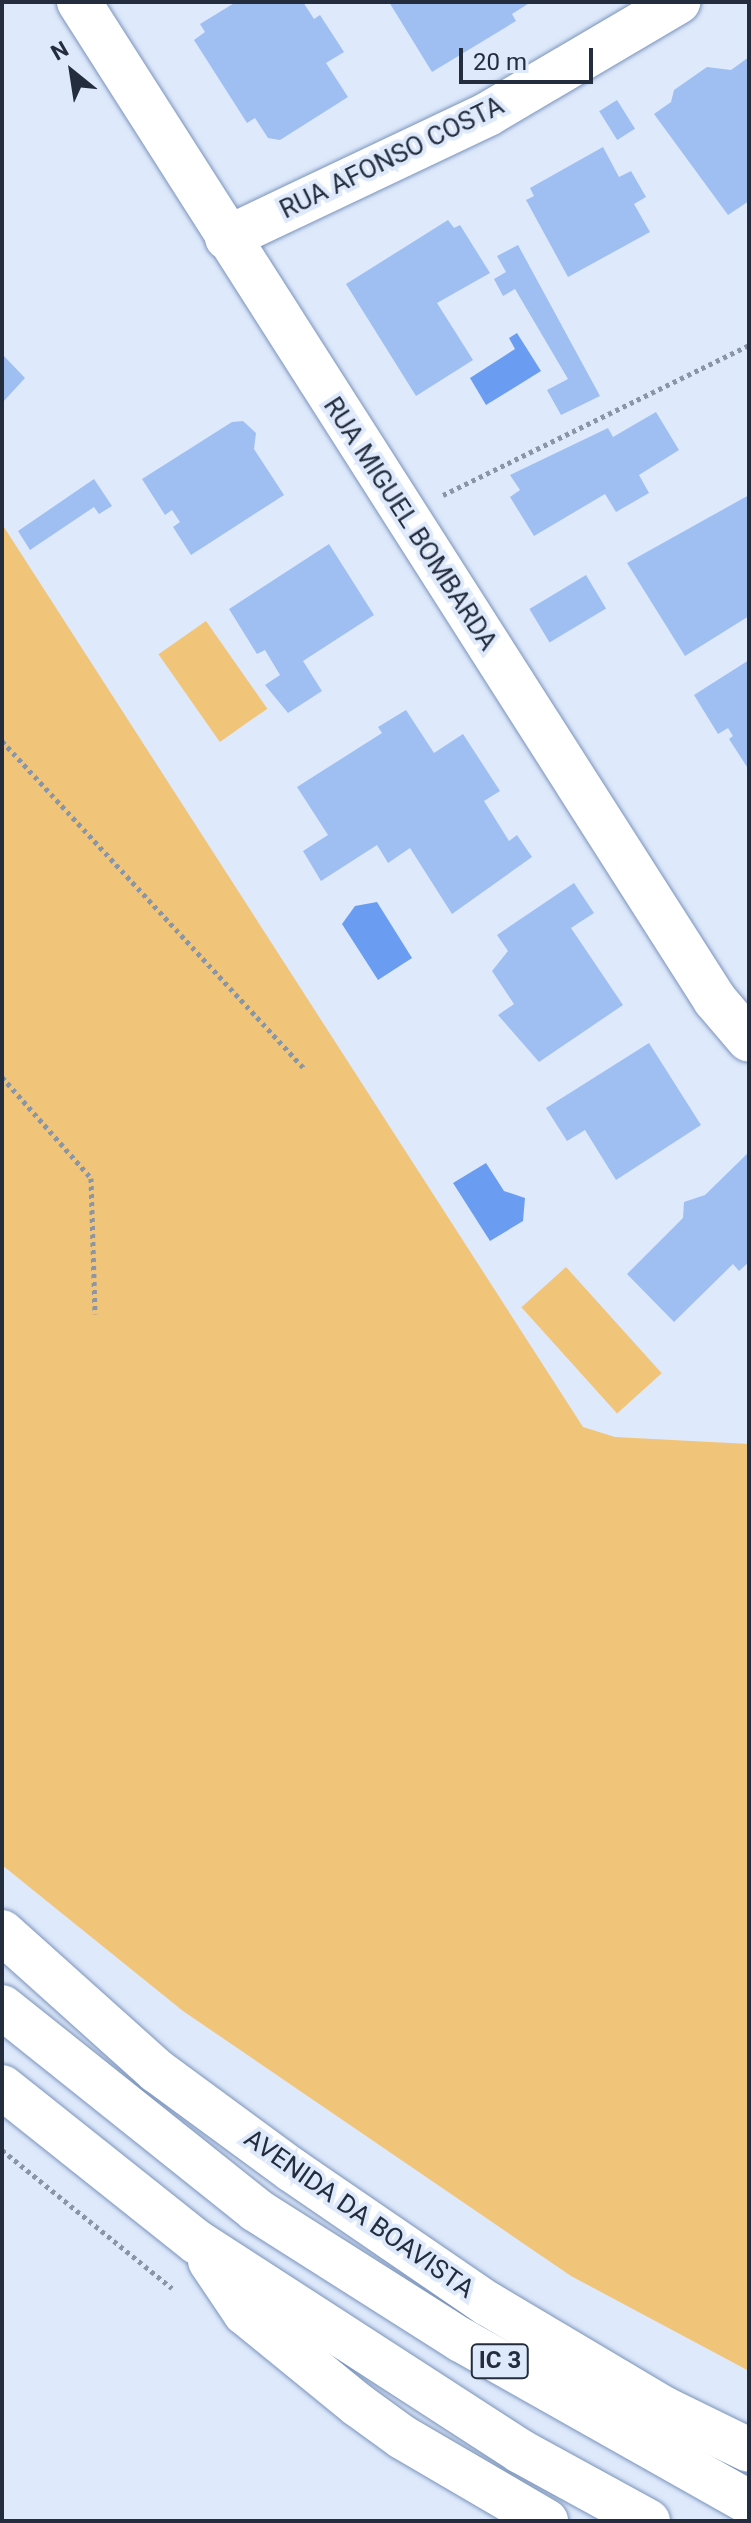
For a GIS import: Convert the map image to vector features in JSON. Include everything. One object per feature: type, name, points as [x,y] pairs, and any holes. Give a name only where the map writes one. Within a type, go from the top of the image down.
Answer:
[{"type":"main road","name":"RUA MIGUEL BOMBARDA","points":[[79,2],[707,987],[749,1040]]},
{"type":"main road","name":"RUA AFONSO COSTA","points":[[227,238],[488,114],[678,2]]},
{"type":"main road","name":"AVENIDA DA BOAVISTA","points":[[2,1932],[157,2071],[292,2170],[488,2304],[665,2409],[749,2450]]},
{"type":"main road","name":"AVENIDA DA BOAVISTA","points":[[2,2007],[256,2210],[461,2340],[749,2502]]},
{"type":"main road","name":"IC 3","points":[[2,2087],[197,2242],[520,2451],[648,2521]]},
{"type":"main road","points":[[197,2242],[245,2313],[358,2405],[402,2437],[546,2521]]},
{"type":"path","points":[[403,514],[749,345]]},
{"type":"path","points":[[2,741],[305,1069]]},
{"type":"path","points":[[2,1077],[91,1178],[95,1314]]},
{"type":"shaded area","points":[[2,524],[583,1427],[615,1437],[749,1444],[749,2371],[571,2276],[183,2011],[2,1865]]},
{"type":"shaded area","points":[[206,621],[267,709],[220,742],[158,654]]},
{"type":"shaded area","points":[[566,1267],[662,1373],[617,1413],[521,1307]]},
{"type":"water","points":[[517,333],[541,371],[486,405],[470,378],[515,349],[509,338]]},
{"type":"water","points":[[377,902],[412,958],[378,980],[342,924],[355,906]]},
{"type":"water","points":[[486,1163],[504,1191],[525,1198],[523,1221],[490,1241],[453,1183]]},
{"type":"building","points":[[236,2],[303,2],[314,19],[320,15],[344,52],[326,63],[348,97],[280,140],[268,138],[255,118],[247,123],[194,40],[205,32],[200,24]]},
{"type":"building","points":[[389,2],[531,2],[512,14],[516,21],[432,72]]},
{"type":"building","points":[[749,57],[749,201],[728,215],[654,114],[671,102],[674,90],[707,67],[731,70]]},
{"type":"building","points":[[617,100],[635,129],[617,140],[599,111]]},
{"type":"building","points":[[603,147],[619,177],[631,171],[646,197],[634,204],[650,232],[568,277],[526,200],[534,196],[530,188]]},
{"type":"building","points":[[448,220],[454,228],[460,225],[490,273],[437,303],[473,360],[416,396],[346,284]]},
{"type":"building","points":[[518,245],[600,396],[561,415],[547,390],[568,379],[515,289],[503,296],[494,279],[506,272],[497,256]]},
{"type":"building","points":[[2,354],[25,378],[2,403]]},
{"type":"building","points":[[656,412],[679,450],[639,475],[649,493],[616,512],[605,494],[534,536],[510,497],[520,490],[510,475],[608,428],[613,437]]},
{"type":"building","points":[[243,421],[256,433],[254,449],[284,495],[191,555],[173,527],[180,522],[172,510],[165,515],[142,479],[232,422]]},
{"type":"building","points":[[94,479],[112,506],[99,514],[94,507],[30,550],[18,531]]},
{"type":"building","points":[[749,495],[749,616],[685,656],[627,563]]},
{"type":"building","points":[[329,544],[374,615],[303,661],[322,691],[288,713],[265,685],[280,675],[265,650],[257,654],[229,609]]},
{"type":"building","points":[[586,575],[606,608],[550,642],[529,609]]},
{"type":"building","points":[[749,660],[749,770],[729,739],[733,736],[728,728],[718,734],[694,695]]},
{"type":"building","points":[[406,710],[434,753],[463,734],[500,791],[484,801],[509,841],[517,835],[532,857],[452,914],[410,848],[388,863],[377,845],[321,881],[303,851],[328,835],[297,787],[382,733],[378,727]]},
{"type":"building","points":[[574,883],[594,913],[571,928],[623,1005],[539,1062],[498,1015],[514,1004],[492,971],[508,951],[497,935]]},
{"type":"building","points":[[649,1043],[701,1125],[616,1180],[585,1130],[567,1141],[546,1108]]},
{"type":"building","points":[[749,1152],[749,1262],[739,1271],[733,1264],[674,1322],[627,1274],[683,1218],[684,1202],[705,1195]]}]
